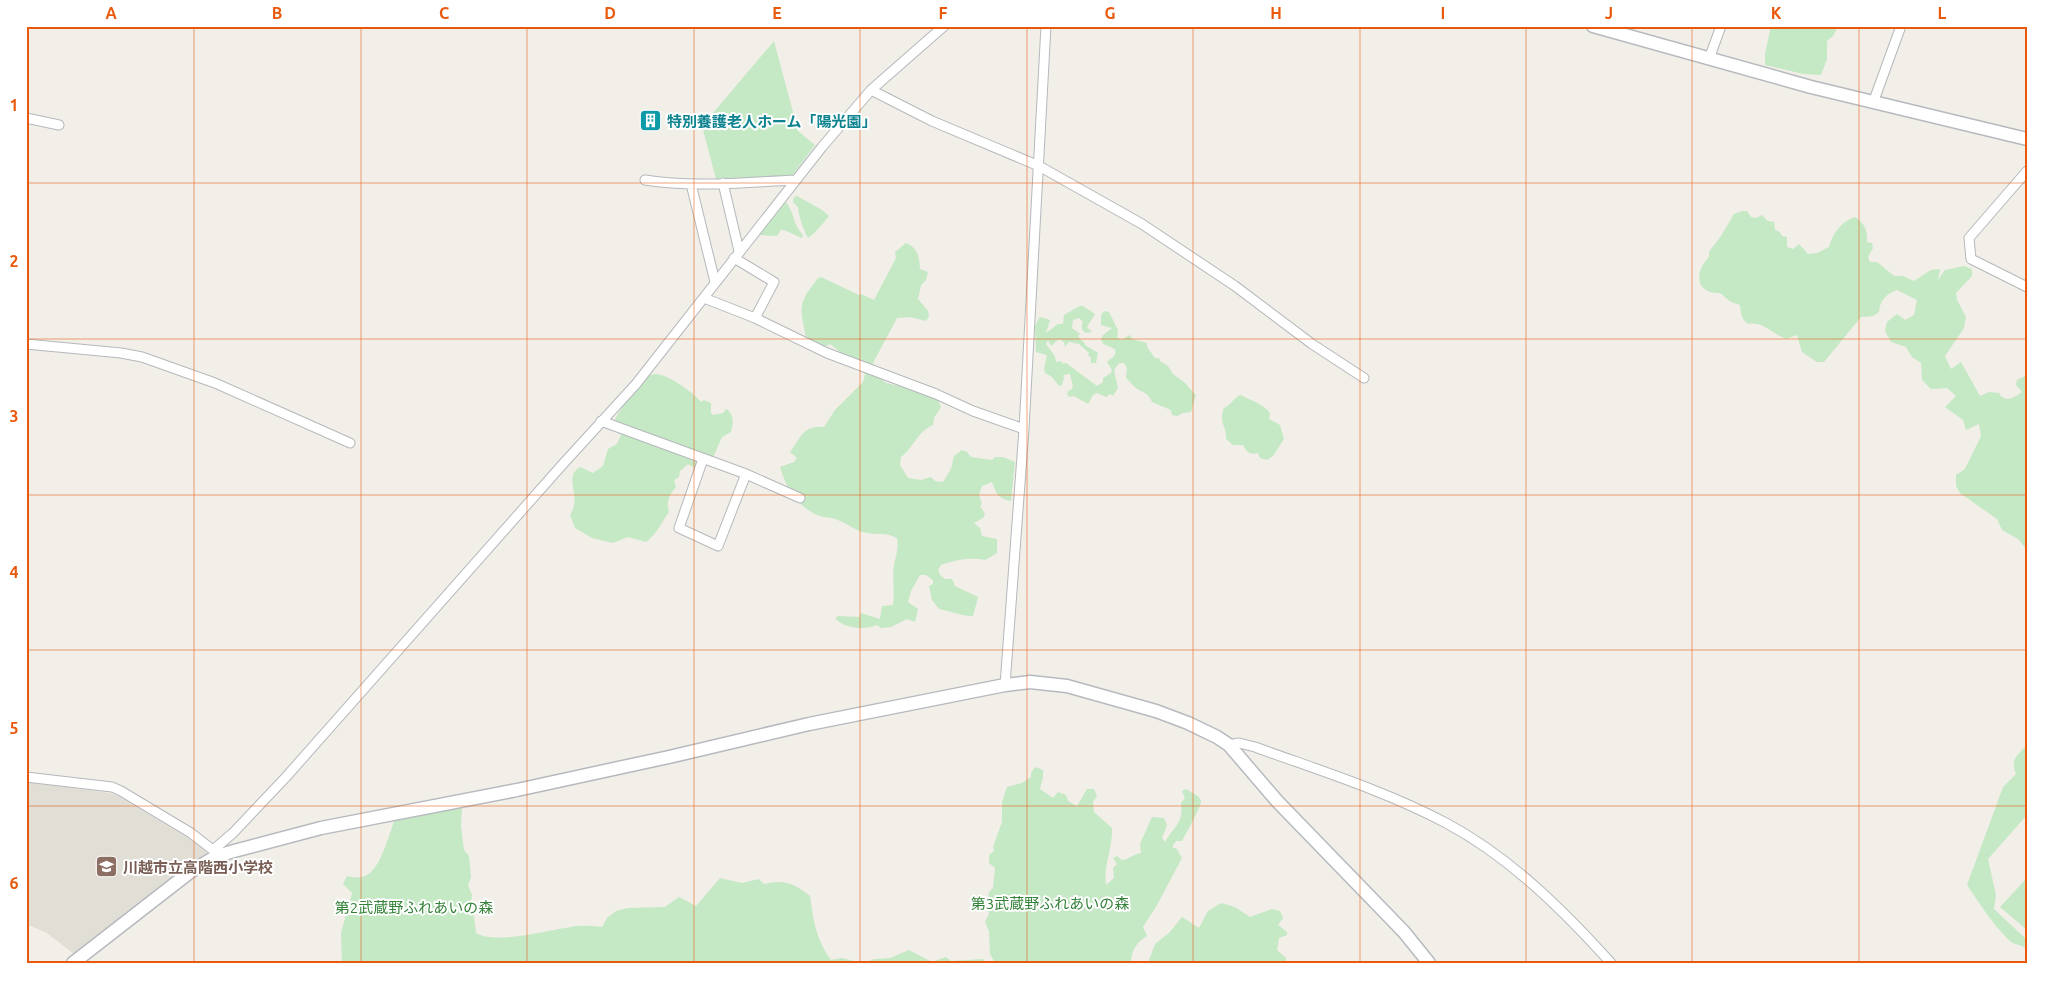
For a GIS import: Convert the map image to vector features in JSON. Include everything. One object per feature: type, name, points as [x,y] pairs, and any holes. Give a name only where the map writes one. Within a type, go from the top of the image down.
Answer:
[{"type":"street","points":[[73,963],[215,853],[286,778],[601,421],[636,384],[796,180],[871,90],[944,26]]},
{"type":"street","points":[[1006,685],[1024,429],[1046,26]]},
{"type":"street","points":[[1593,26],[1873,103],[2027,140]]},
{"type":"street","points":[[1709,59],[1721,26]]},
{"type":"street","points":[[1873,103],[1901,26]]},
{"type":"street","points":[[871,90],[932,122],[1039,166],[1142,224],[1236,286],[1312,344],[1364,378]]},
{"type":"street","points":[[26,118],[59,124]]},
{"type":"street","points":[[2027,171],[1969,238],[1972,259],[2027,287]]},
{"type":"street","points":[[645,180],[692,184],[796,180]]},
{"type":"street","points":[[723,183],[737,255],[774,282],[755,318]]},
{"type":"street","points":[[692,184],[716,282]]},
{"type":"street","points":[[704,298],[755,318],[827,353],[1024,429]]},
{"type":"street","points":[[26,344],[121,353],[142,357],[215,383],[350,443]]},
{"type":"street","points":[[601,421],[746,474],[800,498]]},
{"type":"street","points":[[704,459],[679,528],[718,546],[746,474]]},
{"type":"street","points":[[215,853],[321,828],[526,788],[809,724],[1006,685],[1030,682],[1067,686],[1156,711],[1205,731],[1229,746],[1277,801],[1404,932],[1429,963]]},
{"type":"street","points":[[1229,746],[1239,743],[1255,747],[1376,792],[1446,823],[1477,841],[1529,882],[1550,900],[1611,963]]},
{"type":"street","points":[[26,777],[121,790],[191,832],[215,853]]},
{"type":"shaded area","name":"川越市立高階西小学校","points":[[26,781],[109,793],[118,796],[201,846],[207,853],[74,954],[47,933],[26,924]]},
{"type":"green space","points":[[1771,26],[1838,26],[1833,36],[1827,41],[1827,59],[1821,75],[1803,74],[1765,65],[1765,54]]},
{"type":"green space","points":[[774,41],[798,131],[815,145],[791,177],[716,179],[702,126]]},
{"type":"green space","points":[[797,196],[829,216],[817,231],[808,238],[801,223],[798,207],[793,202],[794,197]]},
{"type":"green space","points":[[786,202],[797,227],[803,235],[802,238],[784,230],[781,230],[777,236],[759,235]]},
{"type":"green space","points":[[1747,211],[1751,217],[1756,218],[1762,215],[1768,221],[1774,222],[1775,230],[1780,232],[1782,236],[1787,237],[1787,247],[1793,249],[1799,244],[1808,254],[1817,253],[1829,247],[1832,237],[1838,229],[1855,217],[1865,227],[1867,242],[1872,243],[1873,248],[1868,257],[1870,262],[1877,262],[1894,276],[1903,276],[1914,281],[1931,270],[1940,269],[1938,280],[1945,270],[1964,266],[1972,269],[1972,276],[1956,293],[1957,300],[1966,317],[1964,328],[1945,356],[1951,369],[1961,362],[1980,396],[1989,392],[1999,393],[2007,399],[2013,397],[2022,392],[2016,385],[2017,380],[2027,375],[2027,550],[2018,539],[2002,530],[1997,519],[1960,493],[1956,486],[1956,475],[1965,469],[1981,436],[1979,424],[1966,430],[1963,420],[1945,407],[1956,396],[1947,388],[1931,389],[1922,380],[1921,363],[1912,357],[1906,347],[1891,342],[1885,331],[1887,322],[1897,314],[1905,320],[1914,315],[1917,300],[1897,290],[1890,293],[1882,301],[1879,312],[1873,316],[1861,317],[1824,362],[1817,362],[1802,352],[1797,335],[1786,339],[1759,324],[1748,324],[1743,318],[1740,305],[1731,302],[1720,293],[1706,290],[1702,286],[1699,275],[1709,257],[1709,252],[1734,214]]},
{"type":"green space","points":[[906,243],[913,247],[917,253],[920,269],[928,272],[926,280],[921,285],[918,299],[928,311],[929,316],[926,321],[910,317],[897,318],[873,363],[873,376],[880,378],[886,383],[900,386],[907,378],[933,387],[941,407],[934,418],[933,425],[919,436],[901,457],[900,465],[908,478],[921,480],[931,477],[935,481],[943,482],[951,469],[954,456],[962,450],[971,457],[992,460],[995,457],[1003,457],[1015,462],[1011,501],[998,495],[992,482],[982,486],[979,495],[982,504],[980,506],[985,514],[983,518],[974,523],[980,528],[982,536],[997,539],[997,553],[985,560],[968,559],[946,563],[941,565],[938,570],[945,579],[952,579],[955,586],[978,597],[973,616],[939,609],[932,600],[929,586],[933,584],[933,580],[926,575],[920,575],[911,591],[908,602],[918,609],[915,622],[907,619],[891,627],[881,628],[877,625],[867,628],[855,628],[839,622],[835,618],[838,616],[859,617],[861,613],[880,619],[882,606],[893,605],[893,570],[897,538],[886,534],[863,532],[839,520],[822,517],[805,508],[789,490],[780,467],[794,462],[797,458],[790,452],[803,433],[811,428],[824,427],[835,410],[863,382],[865,375],[859,363],[830,344],[820,349],[806,339],[802,319],[802,304],[807,293],[817,279],[821,277],[874,300],[896,258],[895,252]]},
{"type":"green space","points":[[1080,306],[1095,314],[1087,327],[1092,332],[1086,333],[1083,331],[1083,322],[1079,318],[1073,320],[1072,328],[1080,334],[1078,336],[1085,345],[1098,353],[1096,363],[1091,363],[1089,353],[1079,344],[1069,342],[1065,347],[1064,342],[1059,339],[1051,346],[1048,340],[1046,344],[1055,356],[1056,362],[1066,363],[1097,386],[1103,382],[1103,378],[1111,373],[1112,370],[1107,362],[1114,356],[1115,352],[1115,349],[1103,344],[1101,339],[1112,328],[1101,325],[1101,315],[1104,311],[1109,312],[1118,330],[1117,337],[1121,340],[1130,335],[1132,339],[1147,343],[1147,347],[1155,358],[1159,358],[1160,361],[1168,366],[1173,374],[1184,382],[1196,395],[1191,412],[1177,416],[1172,415],[1171,410],[1152,402],[1147,394],[1136,388],[1126,378],[1127,368],[1124,363],[1119,363],[1114,370],[1118,388],[1113,396],[1110,394],[1106,397],[1097,393],[1093,395],[1088,404],[1074,396],[1069,397],[1068,391],[1073,386],[1070,374],[1063,375],[1062,385],[1059,386],[1052,377],[1045,373],[1047,355],[1036,352],[1035,326],[1040,317],[1050,320],[1046,333],[1058,324],[1063,324],[1064,315]]},
{"type":"green space","points":[[655,374],[667,377],[693,394],[701,402],[704,400],[711,403],[711,413],[713,415],[723,413],[726,409],[729,411],[733,419],[731,432],[722,437],[712,460],[703,469],[696,469],[688,464],[680,471],[679,477],[674,480],[676,487],[669,499],[669,512],[650,539],[646,542],[628,537],[613,543],[592,538],[575,528],[570,515],[575,501],[573,476],[580,467],[593,473],[603,466],[608,449],[617,444],[621,435],[615,419],[625,403],[650,375]]},
{"type":"green space","points":[[1240,395],[1264,407],[1270,413],[1269,419],[1280,425],[1284,439],[1273,456],[1267,460],[1260,458],[1258,453],[1252,454],[1243,445],[1233,445],[1226,439],[1222,413],[1224,408]]},
{"type":"green space","points":[[2027,745],[2027,815],[1988,859],[1996,895],[1994,909],[2027,940],[2027,949],[2012,942],[2004,935],[1967,885],[2003,787],[2016,774],[2014,761]]},
{"type":"green space","name":"第3武蔵野ふれあいの森","points":[[1035,767],[1043,770],[1040,789],[1053,798],[1058,792],[1066,795],[1068,801],[1077,806],[1087,789],[1094,789],[1097,796],[1093,802],[1094,812],[1112,828],[1105,878],[1106,885],[1114,878],[1113,868],[1117,864],[1113,858],[1117,856],[1122,860],[1141,853],[1140,844],[1152,817],[1164,818],[1167,825],[1162,838],[1165,842],[1180,820],[1181,803],[1185,798],[1182,791],[1186,789],[1197,795],[1201,801],[1182,841],[1176,841],[1172,847],[1177,849],[1182,858],[1143,927],[1147,936],[1135,947],[1131,963],[995,963],[990,954],[989,931],[985,922],[989,914],[987,905],[989,892],[993,888],[995,868],[989,863],[989,855],[994,851],[993,847],[1002,822],[1002,802],[1007,787],[1022,783],[1031,777]]},
{"type":"green space","name":"第2武蔵野ふれあいの森","points":[[462,808],[461,826],[464,850],[469,856],[471,877],[468,885],[472,895],[470,910],[474,916],[476,933],[496,938],[522,936],[575,926],[602,927],[607,918],[616,911],[628,908],[665,907],[679,897],[696,906],[720,878],[742,883],[759,879],[764,884],[789,883],[810,896],[819,937],[831,960],[842,958],[862,963],[342,963],[341,933],[352,893],[343,884],[347,876],[362,877],[372,871],[383,851],[394,821],[441,809]]},
{"type":"green space","points":[[2027,878],[2027,930],[2000,907]]},
{"type":"green space","name":"第3武蔵野ふれあいの森","points":[[1221,903],[1235,907],[1250,917],[1272,909],[1280,911],[1283,918],[1278,925],[1287,932],[1287,935],[1279,938],[1277,950],[1286,958],[1286,963],[1148,963],[1155,944],[1170,932],[1182,917],[1199,928],[1208,911]]},
{"type":"green space","points":[[909,950],[932,962],[946,957],[951,961],[983,959],[985,963],[862,963],[875,959],[890,958]]},
{"type":"place","name":"特別養護老人ホーム「陽光園」","points":[[651,121]]},
{"type":"place","name":"川越市立高階西小学校","points":[[107,867]]}]
